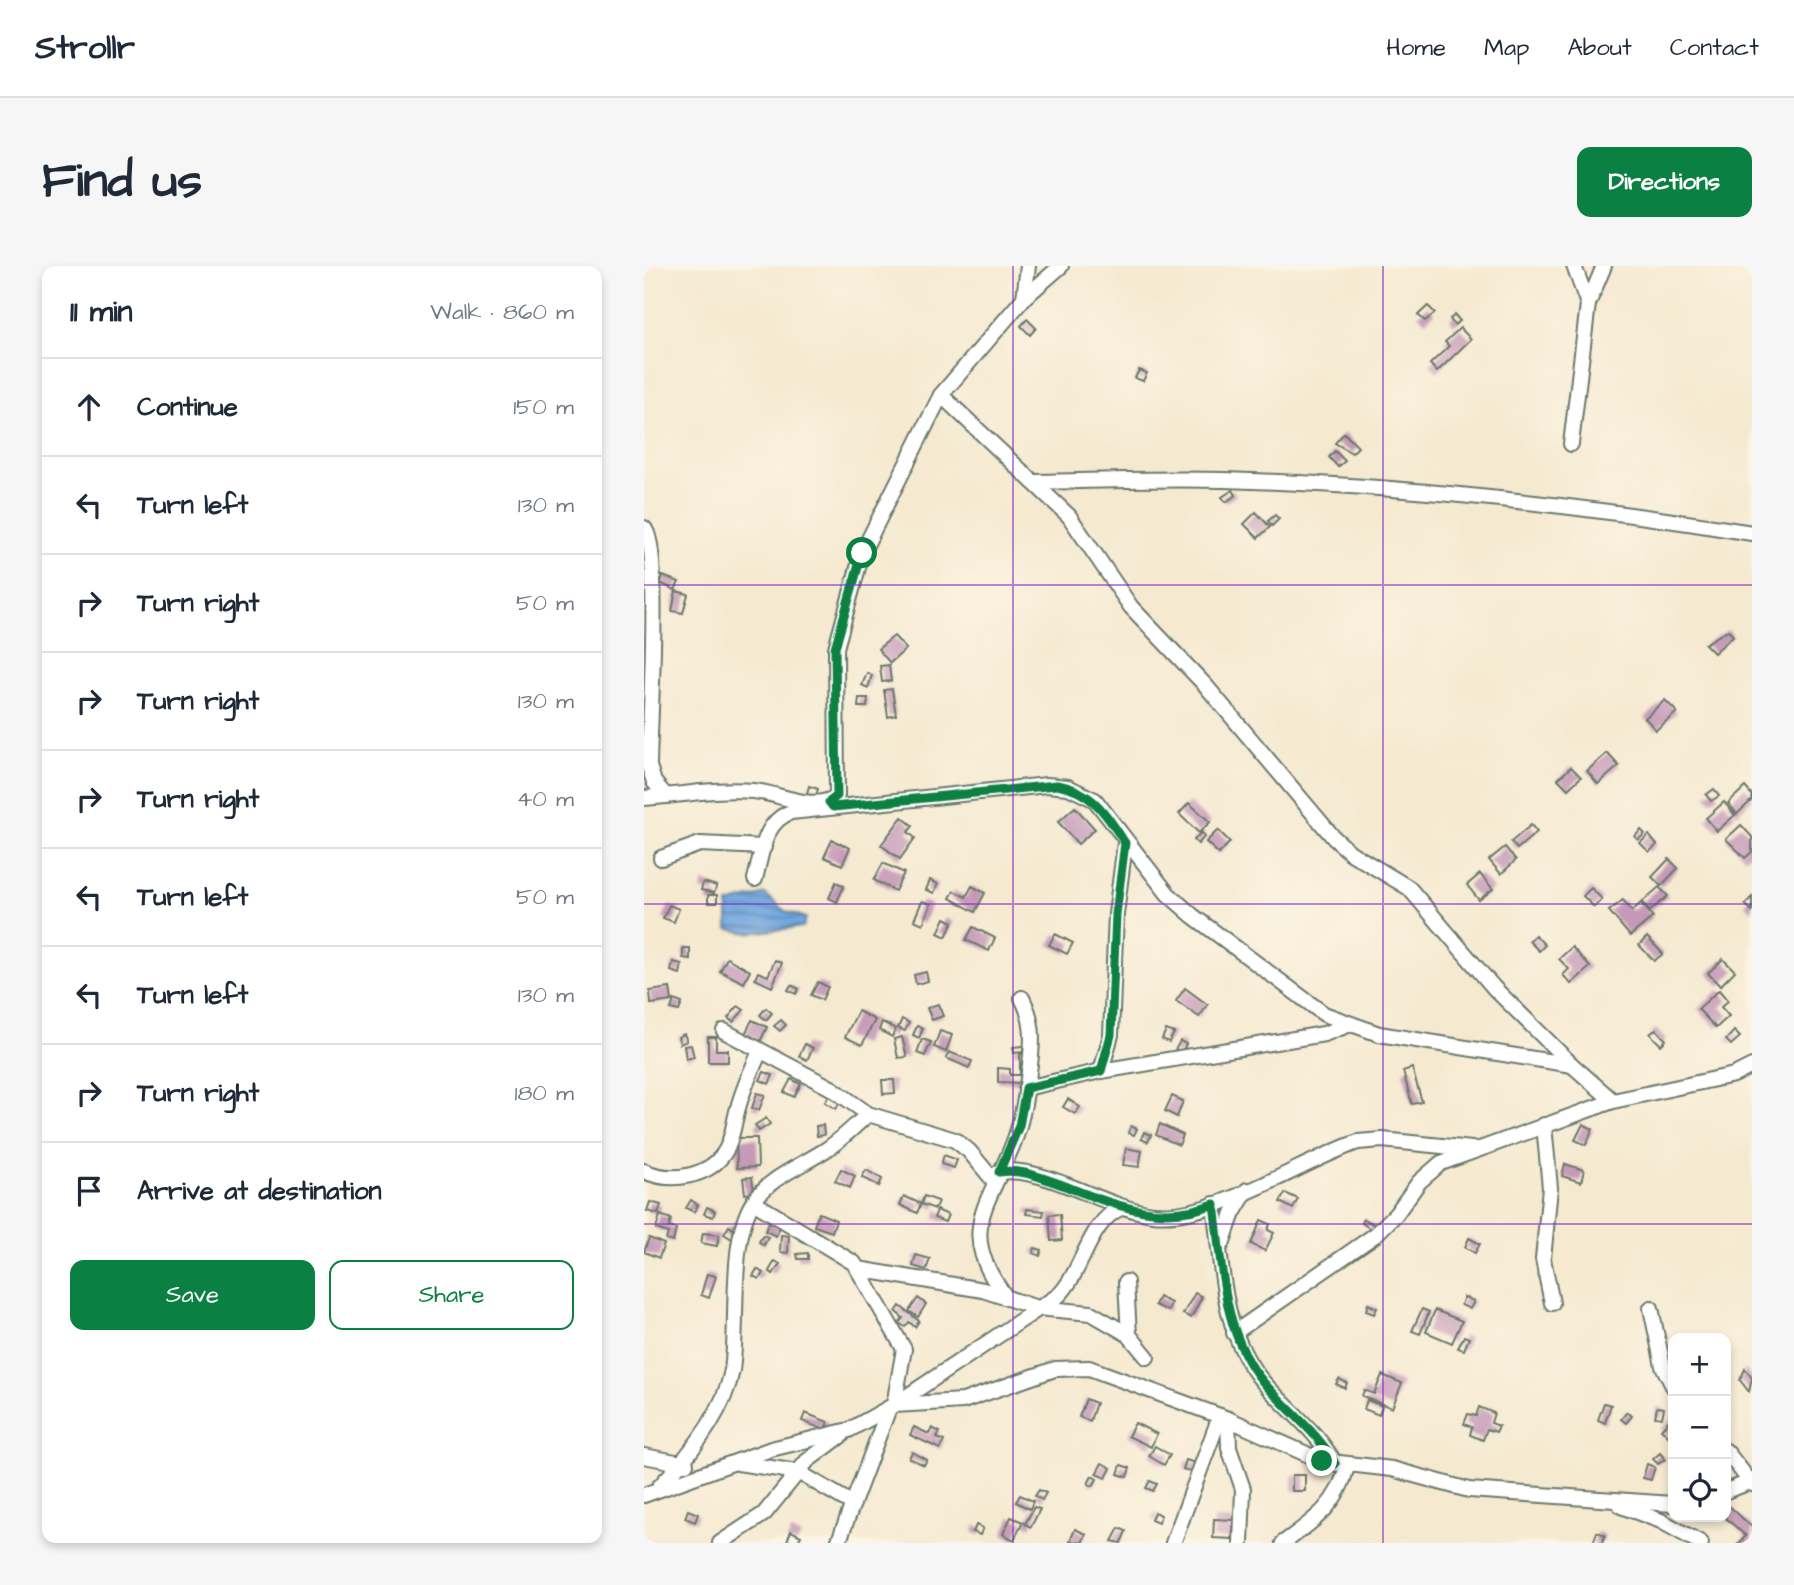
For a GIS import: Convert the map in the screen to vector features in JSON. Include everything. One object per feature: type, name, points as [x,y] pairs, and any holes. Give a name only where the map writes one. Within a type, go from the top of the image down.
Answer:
[{"type":"street","points":[[1024,298],[1028,266]]},
{"type":"street","points":[[831,805],[837,796],[835,648],[862,553],[940,395],[1024,298],[1060,266]]},
{"type":"street","points":[[1574,266],[1588,304]]},
{"type":"street","points":[[1571,444],[1588,304],[1604,266]]},
{"type":"street","points":[[940,395],[1080,530],[1131,607],[1206,686],[1334,838],[1351,853],[1409,888],[1494,988],[1572,1065],[1614,1101]]},
{"type":"street","points":[[1033,482],[1222,479],[1335,484],[1644,516],[1752,533]]},
{"type":"street","points":[[644,527],[652,540],[653,583],[649,766],[654,782],[666,796]]},
{"type":"street","points":[[755,880],[769,828],[785,814],[831,805],[1057,785],[1077,790],[1095,800],[1160,886],[1193,916],[1313,1007],[1348,1025],[1379,1034],[1572,1065]]},
{"type":"street","points":[[644,798],[712,790],[756,791],[831,805]]},
{"type":"street","points":[[1101,1071],[1111,1035],[1116,914],[1125,843]]},
{"type":"street","points":[[661,858],[700,844],[764,847]]},
{"type":"street","points":[[1006,1296],[990,1276],[981,1253],[979,1228],[983,1204],[1019,1126],[1033,1026],[1022,998]]},
{"type":"street","points":[[1026,1088],[1101,1071],[1324,1034],[1348,1025]]},
{"type":"street","points":[[724,1031],[833,1089],[868,1114],[954,1140],[997,1177],[1031,1174],[1121,1208],[1168,1215],[1214,1204],[1358,1142],[1382,1140],[1475,1149]]},
{"type":"street","points":[[644,1171],[671,1179],[707,1168],[720,1159],[728,1146],[741,1096],[760,1051]]},
{"type":"street","points":[[1234,1333],[1376,1235],[1429,1171],[1475,1149],[1614,1101],[1734,1075],[1752,1066]]},
{"type":"street","points":[[650,1493],[681,1464],[720,1402],[732,1371],[741,1237],[753,1202],[776,1180],[836,1143],[868,1114]]},
{"type":"street","points":[[1544,1125],[1550,1188],[1543,1259],[1552,1303]]},
{"type":"street","points":[[1220,1248],[1233,1213],[1247,1189]]},
{"type":"street","points":[[753,1202],[825,1243],[854,1263],[905,1349],[891,1406],[838,1543]]},
{"type":"street","points":[[1214,1204],[1234,1333],[1263,1382],[1341,1464],[1341,1487],[1329,1507],[1283,1543]]},
{"type":"street","points":[[720,1543],[764,1514],[807,1461],[849,1430],[891,1406],[1059,1295],[1068,1286],[1104,1220],[1121,1208]]},
{"type":"street","points":[[858,1269],[1006,1296],[1037,1308],[1091,1313],[1129,1335],[1147,1357]]},
{"type":"street","points":[[1126,1282],[1129,1335]]},
{"type":"street","points":[[1651,1308],[1663,1366],[1668,1376]]},
{"type":"street","points":[[891,1406],[963,1401],[1023,1378],[1055,1369],[1078,1367],[1101,1370],[1224,1418],[1309,1457],[1341,1464],[1392,1469],[1469,1490],[1668,1504]]},
{"type":"street","points":[[1173,1543],[1224,1418]]},
{"type":"street","points":[[1224,1418],[1243,1489],[1241,1543]]},
{"type":"street","points":[[650,1493],[771,1449],[849,1430]]},
{"type":"street","points":[[644,1456],[681,1464],[732,1462],[766,1465],[798,1472],[853,1504]]},
{"type":"street","points":[[1731,1457],[1751,1483],[1731,1489]]},
{"type":"street","points":[[1603,1500],[1661,1521],[1701,1543]]},
{"type":"water","points":[[765,894],[785,911],[806,918],[803,927],[748,933],[728,929],[728,904]]},
{"type":"building","points":[[1428,306],[1435,313],[1425,321],[1418,315]]},
{"type":"building","points":[[1455,315],[1460,321],[1454,325],[1450,319]]},
{"type":"building","points":[[1027,319],[1036,328],[1030,335],[1021,326]]},
{"type":"building","points":[[1460,328],[1471,339],[1437,372],[1430,364],[1449,346],[1445,342]]},
{"type":"building","points":[[1139,370],[1147,373],[1143,381],[1135,378]]},
{"type":"building","points":[[1344,433],[1358,447],[1352,453],[1335,443]]},
{"type":"building","points":[[1335,451],[1345,461],[1338,467],[1329,457]]},
{"type":"building","points":[[1233,490],[1236,495],[1226,502],[1222,497]]},
{"type":"building","points":[[1256,512],[1270,527],[1258,538],[1244,524]]},
{"type":"building","points":[[1275,515],[1279,519],[1272,526],[1268,521]]},
{"type":"building","points":[[663,576],[679,582],[675,590],[660,583]]},
{"type":"building","points":[[676,591],[688,594],[683,613],[672,611]]},
{"type":"building","points":[[1728,630],[1733,636],[1714,653],[1705,644]]},
{"type":"building","points":[[894,636],[906,649],[890,663],[878,649]]},
{"type":"building","points":[[889,665],[891,681],[882,682],[880,666]]},
{"type":"building","points":[[867,673],[872,675],[868,688],[862,685]]},
{"type":"building","points":[[892,689],[896,715],[888,717],[884,690]]},
{"type":"building","points":[[859,698],[868,698],[867,707],[858,707]]},
{"type":"building","points":[[1665,700],[1677,712],[1656,730],[1645,718]]},
{"type":"building","points":[[1607,753],[1619,766],[1598,784],[1587,771]]},
{"type":"building","points":[[1571,767],[1581,777],[1568,789],[1558,779]]},
{"type":"building","points":[[809,786],[818,789],[814,802],[806,797]]},
{"type":"building","points":[[1745,787],[1752,795],[1752,800],[1737,814],[1728,803]]},
{"type":"building","points":[[1714,789],[1719,796],[1711,801],[1706,795]]},
{"type":"building","points":[[1724,802],[1735,815],[1717,831],[1706,818]]},
{"type":"building","points":[[1189,803],[1210,822],[1199,833],[1179,814]]},
{"type":"building","points":[[1075,807],[1095,829],[1078,844],[1058,822]]},
{"type":"building","points":[[902,817],[913,826],[908,832],[915,838],[900,859],[881,845]]},
{"type":"building","points":[[1531,825],[1537,832],[1517,849],[1511,842]]},
{"type":"building","points":[[1741,825],[1752,837],[1752,852],[1745,858],[1726,839]]},
{"type":"building","points":[[1218,830],[1230,842],[1219,854],[1206,842]]},
{"type":"building","points":[[1641,830],[1645,834],[1638,840],[1635,836]]},
{"type":"building","points":[[1201,832],[1205,836],[1198,844],[1194,840]]},
{"type":"building","points":[[1649,835],[1657,845],[1649,852],[1640,843]]},
{"type":"building","points":[[832,840],[850,848],[842,865],[824,857]]},
{"type":"building","points":[[1505,847],[1516,860],[1501,874],[1489,860]]},
{"type":"building","points":[[1669,859],[1678,868],[1661,886],[1652,877]]},
{"type":"building","points":[[883,863],[904,873],[895,891],[874,880]]},
{"type":"building","points":[[1480,874],[1493,889],[1479,900],[1467,885]]},
{"type":"building","points":[[930,880],[938,884],[934,893],[926,890]]},
{"type":"building","points":[[703,882],[717,886],[714,893],[701,890]]},
{"type":"building","points":[[836,882],[844,886],[837,902],[829,898]]},
{"type":"building","points":[[972,886],[985,893],[975,912],[950,898],[954,891],[966,897]]},
{"type":"building","points":[[1659,887],[1668,896],[1650,911],[1642,902]]},
{"type":"building","points":[[1591,888],[1602,899],[1594,907],[1583,896]]},
{"type":"building","points":[[708,895],[717,895],[717,903],[708,903]]},
{"type":"building","points":[[1752,897],[1752,911],[1745,904]]},
{"type":"building","points":[[1623,900],[1632,911],[1641,903],[1653,917],[1630,936],[1609,911]]},
{"type":"building","points":[[922,901],[931,904],[923,924],[914,920]]},
{"type":"building","points":[[669,905],[679,909],[674,922],[663,918]]},
{"type":"building","points":[[945,918],[953,922],[946,937],[938,933]]},
{"type":"building","points":[[973,927],[995,938],[989,951],[966,940]]},
{"type":"building","points":[[1055,934],[1073,943],[1067,954],[1049,945]]},
{"type":"building","points":[[1535,935],[1545,945],[1539,951],[1529,941]]},
{"type":"building","points":[[1647,937],[1663,954],[1654,961],[1639,945]]},
{"type":"building","points":[[1572,947],[1590,967],[1571,984],[1563,975],[1569,969],[1559,959]]},
{"type":"building","points":[[683,948],[690,948],[690,959],[683,958]]},
{"type":"building","points":[[727,958],[750,971],[744,983],[720,971]]},
{"type":"building","points":[[1723,959],[1735,971],[1720,986],[1708,973]]},
{"type":"building","points":[[775,960],[782,963],[772,987],[755,979],[758,972],[768,976]]},
{"type":"building","points":[[673,962],[682,964],[680,974],[671,971]]},
{"type":"building","points":[[926,972],[928,981],[916,984],[914,975]]},
{"type":"building","points":[[818,982],[828,987],[822,1000],[811,995]]},
{"type":"building","points":[[791,985],[799,989],[796,994],[788,990]]},
{"type":"building","points":[[670,988],[672,1001],[651,1004],[650,991]]},
{"type":"building","points":[[1185,988],[1208,1005],[1199,1017],[1176,1001]]},
{"type":"building","points":[[1719,990],[1728,1001],[1721,1007],[1729,1016],[1716,1028],[1698,1009]]},
{"type":"building","points":[[674,1000],[682,1003],[679,1011],[671,1009]]},
{"type":"building","points":[[938,1004],[943,1016],[932,1020],[927,1008]]},
{"type":"building","points":[[738,1006],[744,1010],[733,1022],[728,1018]]},
{"type":"building","points":[[766,1008],[772,1013],[766,1020],[760,1015]]},
{"type":"building","points":[[858,1011],[875,1020],[862,1045],[845,1037]]},
{"type":"building","points":[[902,1019],[909,1023],[905,1031],[898,1028]]},
{"type":"building","points":[[752,1020],[767,1027],[760,1042],[745,1034]]},
{"type":"building","points":[[781,1020],[786,1025],[780,1031],[774,1026]]},
{"type":"building","points":[[882,1022],[896,1029],[892,1037],[879,1030]]},
{"type":"building","points":[[917,1026],[923,1028],[919,1038],[913,1035]]},
{"type":"building","points":[[1656,1029],[1666,1040],[1661,1045],[1650,1034]]},
{"type":"building","points":[[1166,1030],[1174,1033],[1169,1042],[1162,1039]]},
{"type":"building","points":[[940,1031],[952,1035],[946,1052],[934,1047]]},
{"type":"building","points":[[1734,1031],[1740,1037],[1731,1045],[1726,1040]]},
{"type":"building","points":[[684,1034],[687,1041],[680,1044],[678,1037]]},
{"type":"building","points":[[708,1037],[716,1037],[716,1050],[728,1050],[728,1062],[708,1062]]},
{"type":"building","points":[[902,1037],[907,1057],[898,1058],[894,1039]]},
{"type":"building","points":[[922,1039],[931,1042],[925,1056],[917,1053]]},
{"type":"building","points":[[1180,1041],[1186,1044],[1181,1055],[1174,1052]]},
{"type":"building","points":[[805,1044],[813,1048],[807,1060],[799,1056]]},
{"type":"building","points":[[691,1045],[694,1057],[686,1059],[684,1046]]},
{"type":"building","points":[[1023,1046],[1023,1052],[1014,1053],[1013,1047]]},
{"type":"building","points":[[949,1052],[972,1061],[969,1068],[946,1058]]},
{"type":"building","points":[[1020,1054],[1026,1054],[1026,1074],[1020,1074]]},
{"type":"building","points":[[998,1068],[1010,1069],[1010,1075],[1021,1075],[1021,1083],[998,1082]]},
{"type":"building","points":[[1412,1068],[1422,1102],[1412,1104],[1403,1071]]},
{"type":"building","points":[[764,1072],[773,1075],[769,1084],[760,1080]]},
{"type":"building","points":[[791,1079],[801,1084],[794,1097],[784,1092]]},
{"type":"building","points":[[882,1080],[894,1080],[895,1093],[883,1094]]},
{"type":"building","points":[[757,1093],[765,1095],[759,1110],[752,1108]]},
{"type":"building","points":[[830,1094],[840,1101],[836,1109],[825,1102]]},
{"type":"building","points":[[1172,1096],[1183,1101],[1177,1117],[1165,1111]]},
{"type":"building","points":[[1068,1099],[1080,1107],[1075,1114],[1063,1107]]},
{"type":"building","points":[[766,1118],[770,1124],[759,1131],[755,1125]]},
{"type":"building","points":[[1160,1124],[1183,1135],[1179,1145],[1156,1135]]},
{"type":"building","points":[[1583,1124],[1593,1129],[1586,1145],[1575,1140]]},
{"type":"building","points":[[823,1125],[824,1135],[817,1136],[816,1126]]},
{"type":"building","points":[[1131,1126],[1137,1129],[1134,1135],[1128,1133]]},
{"type":"building","points":[[1144,1132],[1151,1135],[1148,1142],[1141,1139]]},
{"type":"building","points":[[736,1138],[757,1138],[758,1167],[737,1168]]},
{"type":"building","points":[[1126,1148],[1142,1151],[1139,1167],[1123,1165]]},
{"type":"building","points":[[944,1155],[957,1160],[954,1168],[941,1164]]},
{"type":"building","points":[[1565,1164],[1584,1170],[1581,1182],[1562,1176]]},
{"type":"building","points":[[841,1169],[855,1176],[850,1188],[835,1181]]},
{"type":"building","points":[[866,1170],[882,1179],[879,1186],[862,1177]]},
{"type":"building","points":[[752,1177],[754,1193],[745,1194],[743,1178]]},
{"type":"building","points":[[1285,1193],[1298,1199],[1293,1209],[1280,1202]]},
{"type":"building","points":[[904,1196],[921,1204],[917,1213],[900,1205]]},
{"type":"building","points":[[924,1196],[938,1201],[935,1209],[921,1204]]},
{"type":"building","points":[[691,1200],[698,1205],[694,1212],[686,1208]]},
{"type":"building","points":[[650,1202],[661,1205],[658,1214],[647,1211]]},
{"type":"building","points":[[707,1207],[715,1211],[713,1217],[704,1214]]},
{"type":"building","points":[[1027,1209],[1044,1211],[1043,1216],[1026,1214]]},
{"type":"building","points":[[937,1210],[948,1215],[945,1222],[934,1218]]},
{"type":"building","points":[[819,1213],[836,1220],[832,1232],[814,1226]]},
{"type":"building","points":[[1060,1214],[1062,1240],[1051,1241],[1049,1215]]},
{"type":"building","points":[[660,1215],[671,1219],[669,1227],[676,1229],[673,1242],[666,1240],[668,1233],[656,1229]]},
{"type":"building","points":[[1364,1219],[1375,1225],[1372,1230],[1362,1223]]},
{"type":"building","points":[[1261,1220],[1270,1224],[1268,1230],[1274,1233],[1265,1251],[1251,1244]]},
{"type":"building","points":[[769,1222],[780,1227],[776,1236],[765,1231]]},
{"type":"building","points":[[729,1226],[736,1231],[732,1239],[724,1234]]},
{"type":"building","points":[[703,1233],[719,1235],[717,1246],[701,1243]]},
{"type":"building","points":[[763,1235],[768,1237],[764,1245],[759,1242]]},
{"type":"building","points":[[781,1235],[789,1236],[788,1253],[780,1252]]},
{"type":"building","points":[[649,1238],[664,1244],[659,1258],[644,1252]]},
{"type":"building","points":[[1469,1238],[1480,1244],[1475,1253],[1465,1247]]},
{"type":"building","points":[[1035,1248],[1042,1250],[1040,1256],[1033,1253]]},
{"type":"building","points":[[808,1253],[808,1259],[798,1259],[797,1254]]},
{"type":"building","points":[[916,1255],[930,1259],[926,1270],[913,1266]]},
{"type":"building","points":[[775,1261],[780,1264],[773,1274],[769,1271]]},
{"type":"building","points":[[757,1269],[763,1273],[759,1279],[753,1276]]},
{"type":"building","points":[[707,1274],[716,1276],[709,1298],[701,1295]]},
{"type":"building","points":[[1195,1293],[1202,1297],[1191,1318],[1183,1314]]},
{"type":"building","points":[[1159,1297],[1171,1303],[1168,1311],[1155,1305]]},
{"type":"building","points":[[1464,1297],[1474,1301],[1470,1309],[1461,1305]]},
{"type":"building","points":[[918,1298],[926,1304],[918,1317],[909,1311]]},
{"type":"building","points":[[1368,1304],[1377,1308],[1374,1314],[1366,1311]]},
{"type":"building","points":[[900,1306],[919,1321],[915,1327],[909,1322],[905,1327],[899,1323],[903,1318],[896,1312]]},
{"type":"building","points":[[1422,1309],[1429,1312],[1420,1334],[1412,1331]]},
{"type":"building","points":[[1435,1310],[1462,1321],[1452,1343],[1426,1332]]},
{"type":"building","points":[[1464,1336],[1469,1338],[1464,1350],[1458,1348]]},
{"type":"building","points":[[1745,1369],[1752,1378],[1749,1392],[1740,1380]]},
{"type":"building","points":[[1382,1375],[1402,1383],[1392,1408],[1362,1396],[1364,1390],[1374,1394]]},
{"type":"building","points":[[1339,1379],[1347,1383],[1345,1388],[1336,1384]]},
{"type":"building","points":[[1086,1399],[1096,1403],[1090,1421],[1079,1417]]},
{"type":"building","points":[[1367,1400],[1382,1406],[1379,1415],[1364,1409]]},
{"type":"building","points":[[1604,1403],[1611,1405],[1605,1423],[1598,1420]]},
{"type":"building","points":[[1479,1407],[1494,1413],[1491,1423],[1499,1426],[1496,1432],[1487,1429],[1483,1440],[1470,1435],[1472,1427],[1464,1424],[1468,1414],[1476,1416]]},
{"type":"building","points":[[1657,1407],[1664,1408],[1662,1418],[1655,1417]]},
{"type":"building","points":[[1627,1412],[1632,1416],[1626,1423],[1621,1419]]},
{"type":"building","points":[[805,1413],[828,1422],[825,1430],[802,1421]]},
{"type":"building","points":[[1668,1421],[1668,1436],[1661,1429]]},
{"type":"building","points":[[1135,1423],[1157,1434],[1151,1447],[1128,1436]]},
{"type":"building","points":[[914,1427],[929,1434],[932,1428],[940,1432],[937,1438],[944,1441],[940,1449],[910,1435]]},
{"type":"building","points":[[1155,1446],[1170,1455],[1164,1465],[1149,1456]]},
{"type":"building","points":[[912,1452],[927,1460],[924,1465],[909,1458]]},
{"type":"building","points":[[1660,1453],[1665,1459],[1658,1464],[1653,1459]]},
{"type":"building","points":[[1186,1460],[1198,1464],[1195,1473],[1183,1469]]},
{"type":"building","points":[[1102,1463],[1111,1468],[1106,1478],[1096,1474]]},
{"type":"building","points":[[1647,1464],[1655,1467],[1651,1480],[1643,1478]]},
{"type":"building","points":[[1121,1465],[1130,1468],[1127,1477],[1118,1474]]},
{"type":"building","points":[[1292,1475],[1305,1475],[1305,1491],[1292,1491]]},
{"type":"building","points":[[1092,1476],[1097,1479],[1093,1486],[1088,1484]]},
{"type":"building","points":[[1150,1481],[1157,1484],[1153,1491],[1146,1488]]},
{"type":"building","points":[[1039,1490],[1046,1493],[1042,1500],[1035,1496]]},
{"type":"building","points":[[1020,1495],[1033,1501],[1030,1509],[1016,1502]]},
{"type":"building","points":[[1034,1507],[1040,1509],[1031,1527],[1025,1524]]},
{"type":"building","points":[[1731,1508],[1752,1527],[1752,1543],[1739,1543],[1746,1536],[1730,1522]]},
{"type":"building","points":[[688,1510],[698,1514],[695,1522],[685,1518]]},
{"type":"building","points":[[1154,1512],[1161,1515],[1158,1523],[1151,1520]]},
{"type":"building","points":[[1011,1517],[1023,1522],[1014,1540],[1003,1534]]},
{"type":"building","points":[[1214,1519],[1234,1520],[1232,1539],[1213,1538]]},
{"type":"building","points":[[976,1525],[983,1528],[980,1535],[973,1532]]},
{"type":"building","points":[[1119,1528],[1126,1531],[1121,1543],[1112,1541]]},
{"type":"building","points":[[1075,1529],[1086,1534],[1082,1543],[1070,1541]]},
{"type":"building","points":[[791,1531],[801,1536],[797,1543],[787,1541]]},
{"type":"building","points":[[1597,1532],[1605,1535],[1602,1543],[1593,1543]]},
{"type":"route","points":[[862,553],[835,648],[837,796],[829,802],[833,807],[1057,785],[1077,790],[1095,800],[1125,843],[1116,914],[1111,1035],[1101,1071],[1026,1088],[1014,1142],[999,1172],[1031,1174],[1121,1208],[1153,1214],[1184,1213],[1214,1204],[1234,1333],[1242,1351],[1263,1382],[1322,1444],[1335,1464],[1322,1461]]}]
